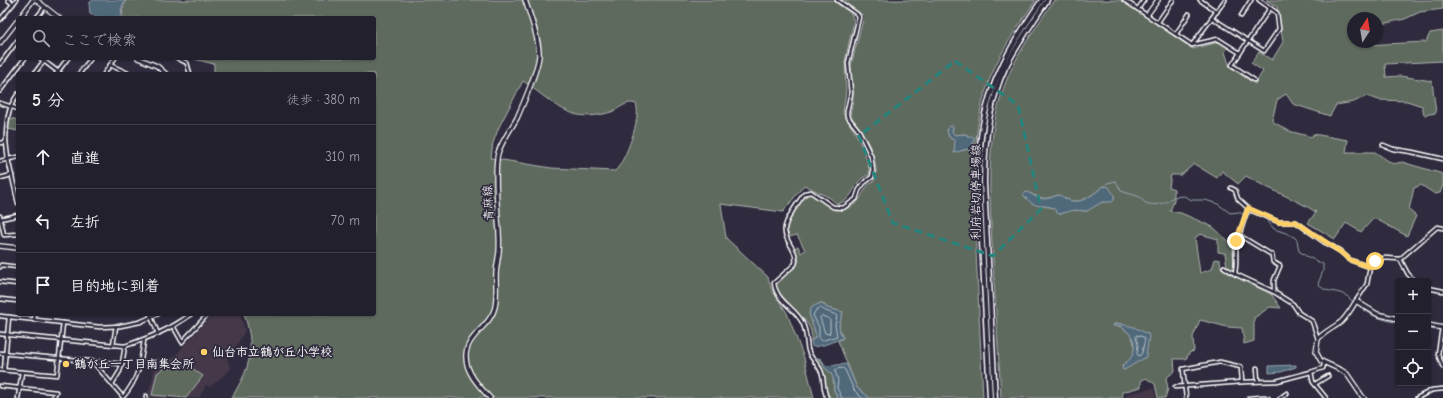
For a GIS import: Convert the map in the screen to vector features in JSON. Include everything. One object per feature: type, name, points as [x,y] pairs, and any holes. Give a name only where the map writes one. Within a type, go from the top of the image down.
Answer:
[{"type":"main road","name":"利府岩切停車場線","points":[[990,398],[979,182],[982,130],[991,92],[1000,69],[1011,47],[1042,0]]},
{"type":"main road","name":"利府岩切停車場線","points":[[995,398],[984,183],[984,153],[987,130],[996,92],[1005,70],[1016,49],[1048,0]]},
{"type":"street","points":[[8,0],[13,4]]},
{"type":"street","points":[[0,20],[16,0]]},
{"type":"street","points":[[22,16],[35,0],[56,16]]},
{"type":"street","name":"青麻線","points":[[490,398],[476,383],[467,366],[465,356],[467,347],[495,309],[496,275],[500,238],[497,201],[498,153],[522,108],[532,82],[539,55],[536,37],[525,0]]},
{"type":"street","points":[[827,398],[824,391],[823,377],[809,351],[802,321],[780,299],[774,283],[795,264],[796,261],[794,252],[786,237],[785,228],[792,212],[805,193],[811,192],[833,207],[843,208],[856,198],[861,187],[872,177],[873,173],[871,156],[859,132],[847,116],[851,93],[848,63],[859,17],[837,0]]},
{"type":"street","points":[[1124,0],[1192,45],[1218,39],[1240,53]]},
{"type":"street","points":[[1138,9],[1144,0]]},
{"type":"street","points":[[1147,15],[1158,0]]},
{"type":"street","points":[[1158,22],[1173,0]]},
{"type":"street","points":[[1200,0],[1217,12]]},
{"type":"street","points":[[1192,45],[1225,0]]},
{"type":"street","points":[[1241,16],[1252,0]]},
{"type":"street","points":[[1212,18],[1264,51],[1279,29],[1277,13],[1259,0]]},
{"type":"street","points":[[38,16],[45,7]]},
{"type":"street","points":[[1254,80],[1232,65],[1270,8]]},
{"type":"street","points":[[1176,34],[1189,14]]},
{"type":"street","points":[[0,43],[16,23]]},
{"type":"street","points":[[0,64],[16,44]]},
{"type":"street","points":[[0,91],[23,60]]},
{"type":"street","points":[[35,72],[44,60]]},
{"type":"street","points":[[46,60],[56,72]]},
{"type":"street","points":[[58,72],[67,60]]},
{"type":"street","points":[[80,72],[90,60]]},
{"type":"street","points":[[106,72],[114,60]]},
{"type":"street","points":[[142,60],[156,66],[164,72]]},
{"type":"street","points":[[180,60],[187,64],[189,72]]},
{"type":"street","points":[[110,66],[125,72]]},
{"type":"street","points":[[16,97],[10,107],[6,131],[8,159],[16,194]]},
{"type":"street","points":[[0,103],[16,108]]},
{"type":"street","points":[[0,143],[6,142]]},
{"type":"street","points":[[1382,145],[1393,149],[1443,159]]},
{"type":"street","points":[[0,161],[16,157]]},
{"type":"street","points":[[0,178],[12,175]]},
{"type":"street","points":[[1231,188],[1235,190],[1238,199],[1248,208],[1279,222],[1296,222],[1350,260],[1370,267]]},
{"type":"street","points":[[1235,274],[1236,245],[1248,208]]},
{"type":"street","points":[[16,216],[0,218],[4,235],[16,234]]},
{"type":"street","points":[[1400,259],[1437,227],[1443,228]]},
{"type":"street","points":[[1239,235],[1272,255],[1273,262],[1280,266],[1274,280],[1274,292]]},
{"type":"street","points":[[0,246],[16,248]]},
{"type":"street","points":[[1318,339],[1347,316],[1367,284],[1370,267],[1378,259],[1388,257],[1400,259]]},
{"type":"street","points":[[1400,259],[1408,274],[1412,278]]},
{"type":"street","points":[[0,267],[1,265],[16,267]]},
{"type":"street","points":[[1224,267],[1235,274],[1274,292],[1293,304],[1299,313],[1312,321],[1318,339],[1316,352],[1318,357],[1324,364],[1341,370],[1347,374],[1364,398]]},
{"type":"street","points":[[0,282],[16,284]]},
{"type":"street","points":[[1431,289],[1443,291]]},
{"type":"street","points":[[0,299],[16,301]]},
{"type":"street","points":[[1356,301],[1377,314],[1395,318]]},
{"type":"street","points":[[0,316],[100,327],[140,322],[151,316],[158,334]]},
{"type":"street","points":[[34,320],[35,316]]},
{"type":"street","points":[[0,334],[125,346],[158,334],[188,316]]},
{"type":"street","points":[[173,326],[182,342],[206,316]]},
{"type":"street","points":[[4,370],[9,317]]},
{"type":"street","points":[[0,370],[58,375],[63,323]]},
{"type":"street","points":[[1443,323],[1438,354],[1443,367]]},
{"type":"street","points":[[113,346],[116,326]]},
{"type":"street","points":[[1431,326],[1443,328]]},
{"type":"street","points":[[92,361],[123,397],[135,382],[144,340]]},
{"type":"street","points":[[112,384],[120,371],[125,346]]},
{"type":"street","points":[[0,353],[122,364]]},
{"type":"street","points":[[1186,398],[1183,369],[1220,362],[1241,367],[1242,382]]},
{"type":"street","points":[[1175,387],[1277,381],[1323,368],[1324,364]]},
{"type":"street","points":[[1257,368],[1258,381]]},
{"type":"street","points":[[18,398],[22,372]]},
{"type":"street","points":[[1311,372],[1315,384],[1326,398]]},
{"type":"street","points":[[1315,384],[1328,376]]},
{"type":"street","points":[[0,386],[56,392],[53,398]]},
{"type":"street","points":[[1417,398],[1432,390],[1443,389]]},
{"type":"street","points":[[1280,398],[1287,393]]},
{"type":"street","points":[[1249,398],[1268,398]]},
{"type":"highlighted area","points":[[955,61],[1018,105],[1041,209],[993,256],[893,223],[859,136]]},
{"type":"shaded area","name":"仙台市立鶴が丘小学校","points":[[211,316],[241,316],[245,331],[235,348],[226,356],[231,369],[210,387],[206,385],[199,398],[148,398],[156,358],[173,358]]},
{"type":"shaded area","points":[[1154,388],[1156,398],[1126,398],[1126,394]]},
{"type":"green space","points":[[126,0],[832,0],[851,13],[854,21],[845,61],[846,92],[843,113],[860,142],[866,157],[870,174],[861,179],[846,200],[837,204],[830,198],[804,185],[783,212],[721,204],[726,238],[768,277],[771,288],[787,313],[804,358],[814,398],[232,398],[246,371],[250,354],[249,333],[245,316],[376,316],[376,72],[214,72],[214,64],[198,60],[376,60],[376,16],[122,16],[123,15],[122,10]],"holes":[[[523,81],[549,101],[570,113],[582,116],[603,114],[614,111],[629,103],[636,104],[637,119],[632,139],[623,159],[615,171],[551,168],[491,158],[493,143],[499,127]]]},
{"type":"green space","points":[[841,0],[1036,0],[1014,33],[994,68],[985,93],[977,132],[974,171],[974,210],[983,398],[870,398],[857,388],[838,341],[843,338],[839,325],[843,312],[827,308],[823,303],[820,303],[812,308],[809,313],[816,335],[811,341],[811,333],[804,319],[780,296],[777,290],[776,283],[797,265],[799,260],[794,248],[798,246],[801,253],[805,250],[797,235],[789,237],[787,227],[790,218],[800,202],[807,195],[811,194],[834,210],[844,209],[857,203],[866,187],[874,181],[876,169],[873,155],[863,134],[850,115],[853,100],[851,65],[864,16]],"holes":[[[953,127],[952,132],[955,135],[965,134],[971,137],[969,150],[967,149],[962,151],[955,146],[955,141],[949,137],[947,130]]]},
{"type":"green space","points":[[1054,0],[1121,0],[1193,49],[1219,42],[1228,47],[1225,52],[1230,67],[1255,84],[1263,71],[1251,63],[1259,52],[1272,60],[1283,42],[1277,7],[1266,0],[1443,0],[1443,9],[1420,12],[1405,19],[1383,24],[1383,12],[1347,12],[1347,48],[1383,48],[1383,44],[1426,42],[1430,33],[1443,31],[1443,61],[1385,64],[1386,77],[1400,76],[1432,81],[1436,113],[1424,115],[1422,106],[1407,101],[1379,100],[1366,96],[1354,102],[1336,105],[1330,116],[1293,104],[1286,94],[1277,100],[1272,121],[1289,131],[1312,137],[1313,134],[1348,140],[1346,152],[1375,152],[1393,164],[1402,162],[1443,174],[1443,185],[1440,193],[1435,194],[1421,185],[1414,188],[1409,210],[1416,216],[1407,236],[1374,218],[1361,232],[1346,223],[1335,239],[1308,223],[1316,212],[1308,207],[1246,176],[1238,184],[1222,171],[1217,178],[1194,164],[1181,175],[1171,175],[1169,187],[1174,189],[1174,201],[1170,211],[1181,213],[1213,227],[1233,245],[1234,271],[1227,267],[1225,253],[1218,252],[1218,239],[1200,234],[1195,238],[1200,273],[1212,269],[1215,259],[1220,260],[1221,267],[1228,273],[1271,294],[1281,308],[1270,307],[1254,318],[1254,341],[1244,344],[1242,328],[1227,327],[1200,320],[1193,337],[1194,351],[1189,353],[1186,359],[1174,359],[1175,371],[1166,378],[1168,389],[1165,398],[1158,398],[1155,384],[1146,378],[1141,381],[1141,387],[1122,392],[1123,398],[1001,398],[990,194],[991,149],[998,105],[1005,84],[1015,62]],"holes":[[[1104,186],[1114,195],[1114,200],[1098,203],[1087,211],[1073,210],[1060,214],[1054,208],[1034,204],[1027,198],[1029,193],[1037,197],[1044,198],[1050,198],[1058,195],[1065,199],[1077,201],[1088,198]],[[1114,324],[1121,324],[1148,334],[1137,361],[1124,370],[1122,366],[1131,358],[1134,348],[1132,337],[1128,332],[1121,326],[1114,326]]]},
{"type":"green space","points":[[10,118],[16,120],[16,131],[8,129]]},
{"type":"green space","points":[[178,358],[203,376],[186,398],[152,395],[157,373]]},
{"type":"green space","points":[[815,358],[822,361],[824,367],[831,373],[833,377],[834,390],[838,398],[830,398],[825,388],[825,377],[822,368]]},
{"type":"water","points":[[93,0],[125,0],[121,9],[122,14],[119,16],[95,16],[90,14],[89,3]]},
{"type":"water","points":[[950,126],[953,126],[952,132],[955,135],[965,134],[969,137],[974,137],[972,150],[969,151],[967,149],[954,153],[955,141],[949,137],[947,130]]},
{"type":"water","points":[[1104,186],[1109,187],[1114,195],[1114,200],[1112,202],[1102,202],[1087,211],[1073,210],[1060,214],[1053,208],[1033,204],[1023,195],[1026,192],[1045,199],[1060,195],[1072,201],[1078,201],[1083,200]]},
{"type":"water","points":[[821,303],[827,308],[843,312],[839,325],[843,338],[824,345],[813,347],[811,341],[816,335],[809,313],[812,307]]},
{"type":"water","points":[[1114,324],[1134,327],[1149,335],[1146,357],[1124,370],[1122,369],[1123,366],[1132,356],[1134,342],[1133,338],[1128,332],[1121,326],[1113,326]]},
{"type":"water","points":[[815,357],[821,359],[826,366],[846,364],[857,388],[870,398],[838,398],[834,390],[834,381],[831,373],[824,367],[822,361]]},
{"type":"water","points":[[1296,365],[1296,367],[1281,372],[1269,373],[1269,366]]},
{"type":"waterway","points":[[1105,187],[1107,183],[1116,181],[1121,191],[1140,197],[1147,204],[1159,204],[1173,197],[1184,196],[1192,200],[1205,200],[1218,204],[1230,213],[1239,212],[1244,215]]},
{"type":"waterway","points":[[1247,215],[1253,213],[1267,220],[1274,229],[1294,237],[1297,240],[1299,251],[1323,264],[1323,271],[1318,284],[1323,289],[1346,295],[1353,302]]},
{"type":"waterway","points":[[1358,305],[1377,317],[1395,322]]},
{"type":"waterway","points":[[1431,329],[1437,330]]},
{"type":"place","name":"仙台市立鶴が丘小学校","points":[[204,352]]},
{"type":"place","name":"鶴が丘一丁目南集会所","points":[[66,364]]},
{"type":"route","points":[[1236,241],[1248,208],[1279,222],[1296,222],[1350,260],[1370,267],[1375,261]]}]
